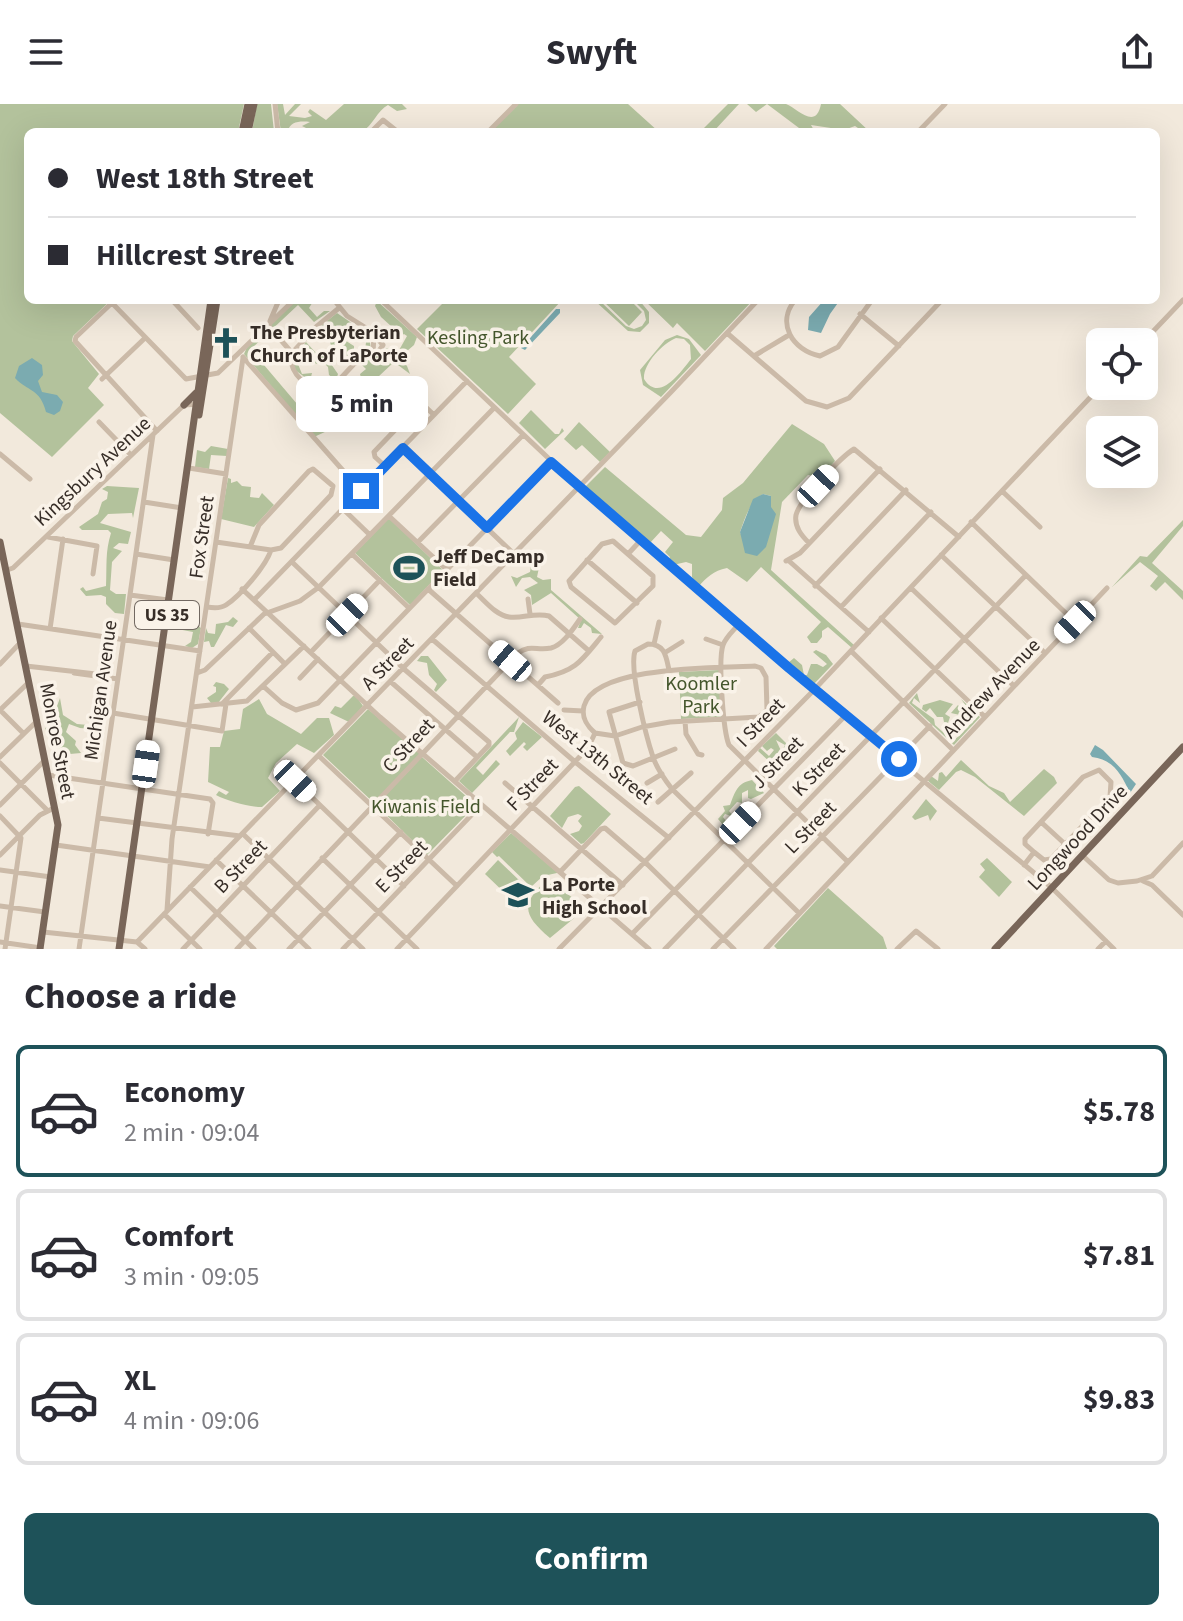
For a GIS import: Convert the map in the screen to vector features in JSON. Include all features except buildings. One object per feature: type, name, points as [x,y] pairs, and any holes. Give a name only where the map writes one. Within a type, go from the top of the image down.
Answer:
[{"type":"main road","points":[[246,128],[250,107]]},
{"type":"main road","name":"US 35","points":[[119,945],[213,304]]},
{"type":"main road","name":"US 35","points":[[198,404],[197,391],[202,377]]},
{"type":"main road","points":[[184,405],[197,391]]},
{"type":"main road","name":"Monroe Street","points":[[0,542],[45,759],[51,809],[58,827],[40,948]]},
{"type":"main road","name":"Longwood Drive","points":[[995,949],[1183,747]]},
{"type":"street","points":[[275,104],[278,128]]},
{"type":"street","points":[[492,128],[516,104]]},
{"type":"street","points":[[922,128],[945,104]]},
{"type":"street","points":[[375,128],[383,120],[393,128]]},
{"type":"street","points":[[1156,328],[1183,300]]},
{"type":"street","points":[[111,304],[76,337],[76,345],[155,433]]},
{"type":"street","points":[[115,304],[182,377],[202,377],[218,373],[241,355],[290,304]]},
{"type":"street","points":[[176,304],[198,328]]},
{"type":"street","points":[[269,324],[277,304]]},
{"type":"street","points":[[336,304],[351,321],[374,333],[383,345],[381,350],[354,364],[326,394],[293,372],[290,361],[292,353],[316,327],[339,308]]},
{"type":"street","points":[[385,304],[580,488],[814,690],[1051,887],[1114,949]]},
{"type":"street","name":"A Street","points":[[137,942],[580,488],[754,304]]},
{"type":"street","points":[[793,304],[786,315],[789,335],[814,355],[827,354],[838,347],[869,304]]},
{"type":"street","points":[[727,333],[806,401],[827,407],[849,398],[938,304]]},
{"type":"street","points":[[860,314],[899,346]]},
{"type":"street","points":[[269,324],[292,353]]},
{"type":"street","points":[[754,356],[789,335]]},
{"type":"street","points":[[103,378],[145,338]]},
{"type":"street","points":[[241,355],[361,491]]},
{"type":"street","name":"Fox Street","points":[[166,912],[174,828],[241,355]]},
{"type":"street","points":[[254,600],[467,381]]},
{"type":"street","points":[[411,393],[434,415]]},
{"type":"street","name":"I Street","points":[[559,949],[814,690],[1088,400]]},
{"type":"street","points":[[385,466],[374,452],[421,403]]},
{"type":"street","points":[[184,405],[198,404]]},
{"type":"street","name":"Kingsbury Avenue","points":[[7,570],[13,568],[184,405]]},
{"type":"street","points":[[197,673],[205,670],[268,613],[300,601],[319,587],[494,408]]},
{"type":"street","points":[[99,422],[131,455]]},
{"type":"street","name":"Michigan Avenue","points":[[79,949],[155,433]]},
{"type":"street","points":[[418,542],[523,435]]},
{"type":"street","points":[[403,448],[515,555]]},
{"type":"street","points":[[809,543],[796,522],[799,507],[851,450],[857,449],[959,537]]},
{"type":"street","points":[[0,454],[30,479]]},
{"type":"street","points":[[263,686],[296,710],[311,707],[323,699],[551,462]]},
{"type":"street","points":[[189,468],[226,474]]},
{"type":"street","points":[[869,632],[788,561],[880,469]]},
{"type":"street","points":[[216,542],[250,547],[271,550],[278,549],[331,495],[333,486],[319,471],[309,471],[259,525],[250,547]]},
{"type":"street","points":[[815,586],[906,490]]},
{"type":"street","points":[[1002,491],[1040,527]]},
{"type":"street","points":[[144,502],[183,509]]},
{"type":"street","points":[[343,509],[370,535]]},
{"type":"street","points":[[841,607],[931,512]]},
{"type":"street","points":[[389,516],[446,569]]},
{"type":"street","points":[[971,522],[1075,622]]},
{"type":"street","points":[[46,537],[97,546],[93,574]]},
{"type":"street","points":[[50,629],[63,539]]},
{"type":"street","points":[[609,541],[628,554],[654,578],[653,586],[619,621],[613,623],[576,592],[569,581],[602,544],[609,541]]},
{"type":"street","points":[[628,554],[640,541]]},
{"type":"street","points":[[207,607],[225,606],[267,562],[271,550]]},
{"type":"street","points":[[136,554],[175,560]]},
{"type":"street","points":[[352,554],[409,608]]},
{"type":"street","points":[[941,555],[1045,654]]},
{"type":"street","points":[[587,560],[637,603]]},
{"type":"street","points":[[292,562],[404,669],[489,742],[455,781]]},
{"type":"street","name":"K Street","points":[[668,948],[1026,575]]},
{"type":"street","points":[[311,652],[380,580]]},
{"type":"street","points":[[911,588],[1014,686]]},
{"type":"street","name":"Andrew Avenue","points":[[766,949],[1107,588]]},
{"type":"street","points":[[242,589],[422,754],[649,949]]},
{"type":"street","points":[[428,589],[558,703]]},
{"type":"street","points":[[477,594],[504,615],[549,616],[589,651]]},
{"type":"street","points":[[130,595],[169,600]]},
{"type":"street","points":[[528,599],[530,615]]},
{"type":"street","points":[[881,618],[984,716]]},
{"type":"street","points":[[569,634],[580,619]]},
{"type":"street","points":[[654,644],[659,622]]},
{"type":"street","points":[[18,624],[200,651]]},
{"type":"street","points":[[738,625],[723,645],[724,719],[729,745],[848,862]]},
{"type":"street","points":[[249,628],[285,664]]},
{"type":"street","name":"C Street","points":[[237,949],[510,661],[525,648],[552,647],[569,634]]},
{"type":"street","points":[[538,685],[545,677],[573,669],[601,637]]},
{"type":"street","name":"West 13th Street","points":[[432,639],[669,838]]},
{"type":"street","points":[[706,639],[723,645]]},
{"type":"street","points":[[0,664],[21,642]]},
{"type":"street","points":[[666,652],[682,642]]},
{"type":"street","points":[[669,670],[666,652],[654,644],[642,645],[635,651],[632,659],[635,677],[653,758],[672,789],[799,913]]},
{"type":"street","points":[[192,707],[247,701],[304,646]]},
{"type":"street","points":[[851,651],[953,750]]},
{"type":"street","points":[[113,713],[222,731],[224,704],[273,652]]},
{"type":"street","points":[[300,678],[318,659]]},
{"type":"street","points":[[26,666],[118,679]]},
{"type":"street","points":[[759,667],[766,680],[767,710],[763,716],[645,726],[615,736],[595,733],[588,726],[583,711],[594,691],[635,677],[669,670],[759,667]]},
{"type":"street","points":[[23,733],[0,710],[29,682]]},
{"type":"street","points":[[391,682],[477,757]]},
{"type":"street","points":[[640,702],[609,712],[621,760],[633,766],[675,749]]},
{"type":"street","points":[[564,710],[583,711]]},
{"type":"street","name":"J Street","points":[[632,934],[845,716]]},
{"type":"street","points":[[0,757],[37,720]]},
{"type":"street","points":[[685,721],[686,734],[698,754],[702,755]]},
{"type":"street","name":"L Street","points":[[713,949],[930,726]]},
{"type":"street","name":"F Street","points":[[397,949],[588,748],[595,733]]},
{"type":"street","points":[[319,756],[457,886]]},
{"type":"street","points":[[0,805],[45,759]]},
{"type":"street","points":[[0,763],[51,809],[0,855]]},
{"type":"street","points":[[1099,770],[1111,782],[1110,797],[1065,844],[1050,860],[1044,860],[1025,841],[1083,777],[1099,770]]},
{"type":"street","points":[[658,802],[691,773]]},
{"type":"street","points":[[647,783],[662,774]]},
{"type":"street","points":[[48,775],[212,800],[208,834]]},
{"type":"street","points":[[295,781],[404,886]]},
{"type":"street","points":[[505,783],[623,885]]},
{"type":"street","name":"B Street","points":[[183,949],[320,805]]},
{"type":"street","name":"E Street","points":[[343,949],[481,805]]},
{"type":"street","points":[[0,816],[20,835]]},
{"type":"street","points":[[98,818],[208,834],[242,835],[363,949]]},
{"type":"street","points":[[1041,822],[1065,844]]},
{"type":"street","points":[[560,872],[603,828],[645,863],[734,949]]},
{"type":"street","points":[[289,949],[401,832]]},
{"type":"street","points":[[20,835],[3,945],[40,948]]},
{"type":"street","points":[[1142,881],[1152,876],[1183,843]]},
{"type":"street","points":[[56,845],[210,867]]},
{"type":"street","points":[[1024,865],[1034,852]]},
{"type":"street","points":[[1082,854],[1114,882],[1142,881],[1152,885],[1183,915]]},
{"type":"street","points":[[322,858],[417,949]]},
{"type":"street","points":[[216,860],[309,949]]},
{"type":"street","points":[[0,870],[51,877]]},
{"type":"street","points":[[1152,876],[1152,885]]},
{"type":"street","points":[[190,887],[254,949]]},
{"type":"street","points":[[0,906],[46,913]]},
{"type":"street","points":[[166,912],[200,949]]},
{"type":"street","points":[[897,949],[916,931],[938,949]]},
{"type":"street","points":[[43,932],[81,936],[119,945],[137,942],[145,949]]},
{"type":"street","points":[[1098,949],[1106,941]]},
{"type":"green space","points":[[0,104],[244,104],[239,128],[24,128],[24,304],[107,304],[73,336],[72,341],[99,374],[88,388],[104,405],[52,457],[0,413]]},
{"type":"green space","points":[[257,104],[271,104],[274,128],[253,128]]},
{"type":"green space","points":[[277,104],[283,104],[285,115],[295,104],[301,104],[289,116],[312,116],[308,112],[310,109],[326,120],[344,104],[402,104],[407,109],[397,111],[388,105],[367,128],[306,128],[302,126],[310,122],[303,122],[280,128]]},
{"type":"green space","points":[[517,104],[628,104],[655,128],[494,128]]},
{"type":"green space","points":[[728,104],[739,104],[717,128],[704,128]]},
{"type":"green space","points":[[747,104],[767,104],[756,112]]},
{"type":"green space","points":[[767,104],[786,104],[811,117],[819,112],[821,104],[840,104],[866,128],[811,125],[813,128],[799,128]]},
{"type":"green space","points":[[292,304],[312,304],[309,308],[317,317],[324,311],[330,311],[314,322],[298,305],[252,348],[251,355],[255,360],[265,359],[264,365],[303,411],[314,394],[326,401],[313,404],[308,409],[311,423],[316,429],[336,418],[334,414],[357,394],[364,395],[337,426],[338,432],[327,431],[314,437],[244,354],[247,347]]},
{"type":"green space","points":[[380,304],[417,337],[414,345],[399,358],[410,374],[394,362],[362,392],[366,379],[361,378],[360,374],[366,369],[362,362],[387,348],[398,352],[407,336],[404,334],[394,340],[384,340],[381,336],[392,327],[375,306]]},
{"type":"green space","name":"Kesling Park","points":[[442,304],[558,304],[509,357],[536,384],[508,414],[417,329]]},
{"type":"green space","points":[[598,304],[603,304],[626,326],[634,329],[646,320],[644,311],[637,304],[642,304],[649,312],[649,323],[640,332],[628,331]]},
{"type":"green space","points":[[606,304],[634,304],[642,312],[629,326]]},
{"type":"green space","points":[[648,304],[749,304],[705,351],[677,323],[673,328]]},
{"type":"green space","points":[[337,313],[356,326],[343,339],[354,346],[354,351],[365,350],[369,334],[371,351],[348,365],[345,351],[331,345],[327,334],[314,335]]},
{"type":"green space","points":[[677,335],[689,339],[701,355],[661,397],[643,385],[640,370],[665,340]],"holes":[[[684,339],[690,345],[691,359],[663,387],[650,386],[644,379],[650,361],[671,341]]]},
{"type":"green space","points":[[306,342],[317,354],[328,355],[338,374],[336,380],[329,375],[328,367],[321,360],[317,364],[306,359],[298,364],[302,374],[312,373],[310,381],[295,370],[292,363],[296,357],[311,352],[304,344]]},
{"type":"green space","points":[[531,410],[555,434],[559,434],[562,428],[564,431],[545,449],[519,423]]},
{"type":"green space","points":[[579,422],[610,452],[600,462],[582,445],[576,450],[564,439]]},
{"type":"green space","points":[[792,424],[824,444],[835,461],[821,477],[808,475],[782,502],[771,570],[854,645],[852,648],[828,627],[822,631],[817,643],[811,643],[807,637],[821,622],[761,567],[747,582],[727,568],[711,575],[698,587],[692,577],[692,564],[673,565],[668,561],[670,557],[665,552],[673,542],[661,531],[650,543],[613,510],[601,504],[602,501],[585,487],[605,467],[686,535],[701,537],[722,510],[723,498],[743,483]],"holes":[[[763,494],[771,496],[770,526],[744,541],[740,532],[751,505]]]},
{"type":"green space","points":[[211,446],[228,449],[227,456],[211,455],[209,469],[195,467],[197,450],[205,452]]},
{"type":"green space","points":[[228,478],[231,483],[237,481],[242,486],[251,487],[250,497],[259,498],[262,493],[274,505],[254,527],[221,519]]},
{"type":"green space","points":[[107,486],[139,488],[133,518],[132,513],[108,514],[100,523],[131,532],[128,544],[119,543],[113,548],[122,551],[112,562],[110,590],[116,594],[126,594],[124,614],[115,613],[106,604],[106,597],[86,596],[80,589],[83,587],[86,591],[106,586],[111,533],[79,527],[98,514],[102,502],[107,499],[108,492],[102,489]]},
{"type":"green space","points":[[389,518],[443,570],[410,605],[355,553]]},
{"type":"green space","points":[[1183,520],[1183,526],[1152,563],[1183,591],[1183,600],[1165,582],[1156,591],[1150,586],[1158,576],[1140,562],[1112,587],[1140,556],[1147,557]]},
{"type":"green space","points":[[536,559],[540,563],[537,577],[551,579],[551,590],[602,634],[592,633],[584,623],[578,628],[581,620],[551,593],[532,605],[531,595],[524,590],[538,583],[530,577],[522,578],[516,587],[511,576],[517,578],[530,572],[532,561]]},
{"type":"green space","points":[[233,617],[238,621],[233,627],[226,625],[214,647],[209,641],[204,642],[206,628],[208,633],[215,634],[216,624],[228,622]]},
{"type":"green space","points":[[194,623],[201,628],[198,644],[192,648],[185,646],[191,642],[193,632],[172,628]]},
{"type":"green space","points":[[816,650],[826,655],[833,664],[814,684],[788,663],[794,658],[807,675],[811,664],[823,667],[827,664],[813,652]]},
{"type":"green space","points":[[421,656],[428,656],[447,680],[436,692],[437,684],[429,675],[427,663],[417,661]]},
{"type":"green space","name":"Koomler Park","points":[[720,670],[722,717],[681,719],[679,672]]},
{"type":"green space","points":[[216,682],[229,689],[218,703],[211,703],[207,698],[216,692],[213,686]]},
{"type":"green space","points":[[917,693],[920,703],[914,698],[912,703],[934,719],[935,725],[953,741],[960,735],[955,732],[954,725],[962,733],[977,717],[967,708],[960,715],[951,713],[958,705],[961,711],[966,706],[961,699],[980,717],[954,745],[909,703]]},
{"type":"green space","points":[[353,696],[363,706],[349,722],[330,713],[335,706],[341,708]]},
{"type":"green space","points":[[60,698],[63,715],[77,724],[100,726],[101,721],[97,717],[103,718],[107,712],[102,730],[69,724],[66,732],[76,741],[75,745],[81,753],[70,754],[59,750],[61,744],[58,739],[46,732],[45,728],[53,726],[52,712]]},
{"type":"green space","points":[[259,699],[267,714],[301,734],[317,718],[329,718],[334,735],[314,753],[297,744],[276,763],[268,778],[280,791],[262,807],[216,795],[219,791],[226,795],[229,792],[208,782],[210,747],[220,747],[224,731],[240,729],[243,709]]},
{"type":"green space","points":[[940,700],[953,704],[945,714],[950,717],[948,723],[944,722],[943,717],[937,717],[930,708],[926,712],[922,709],[923,705]]},
{"type":"green space","points":[[368,709],[420,754],[374,803],[323,755]]},
{"type":"green space","points":[[519,717],[514,732],[510,732],[476,768],[483,775],[496,760],[500,764],[472,793],[459,781]]},
{"type":"green space","points":[[523,722],[542,737],[527,751],[523,747],[524,742],[510,756],[506,751],[517,739],[515,733]]},
{"type":"green space","points":[[776,733],[788,745],[783,749],[785,745],[776,740],[782,753],[771,763],[758,751],[760,748],[769,756],[774,750],[771,748],[767,751],[762,746]]},
{"type":"green space","name":"Kiwanis Field","points":[[422,757],[476,805],[427,855],[376,805]]},
{"type":"green space","points":[[961,760],[989,786],[1004,793],[1010,802],[1044,769],[1057,783],[1024,816],[975,777],[961,770],[939,790],[927,780],[931,776],[938,781],[942,772],[946,777]]},
{"type":"green space","points":[[752,780],[764,793],[751,799],[748,798],[748,790],[742,793],[742,803],[737,802],[729,811],[734,817],[725,814],[723,817],[735,823],[728,831],[718,819],[725,811],[723,806],[730,805],[740,786]]},
{"type":"green space","points":[[579,786],[611,814],[581,844],[570,834],[579,831],[582,826],[578,821],[582,816],[568,817],[562,828],[550,816]]},
{"type":"green space","points":[[926,799],[937,811],[930,821],[928,815],[915,820],[912,817]]},
{"type":"green space","points":[[511,833],[557,873],[543,876],[531,887],[492,852]]},
{"type":"green space","points":[[987,858],[1012,882],[999,897],[979,877],[985,870],[980,864]]},
{"type":"green space","points":[[498,860],[523,884],[510,898],[485,874]]},
{"type":"green space","points":[[547,880],[576,900],[580,910],[550,938],[534,923],[528,909],[532,896]]},
{"type":"green space","points":[[828,888],[883,937],[887,949],[777,949],[774,946]]},
{"type":"water","points":[[820,304],[837,304],[821,333],[808,330],[809,317]]},
{"type":"water","points":[[556,309],[560,309],[560,313],[525,350],[521,348]]},
{"type":"water","points":[[32,358],[42,365],[43,375],[38,381],[42,392],[57,395],[63,402],[60,411],[54,415],[46,412],[37,394],[15,378],[19,366]]},
{"type":"water","points":[[763,494],[771,496],[771,507],[776,514],[766,547],[757,556],[745,553],[740,532],[753,499]]},
{"type":"water","points":[[1095,745],[1136,784],[1130,793],[1116,769],[1106,761],[1092,757],[1090,754]]},
{"type":"place","name":"The Presbyterian Church of LaPorte","points":[[226,343]]},
{"type":"place","name":"Jeff DeCamp Field","points":[[409,568]]},
{"type":"place","name":"La Porte High School","points":[[518,895]]},
{"type":"route","points":[[361,491],[403,448],[487,528],[551,462],[609,515],[899,759]]}]
